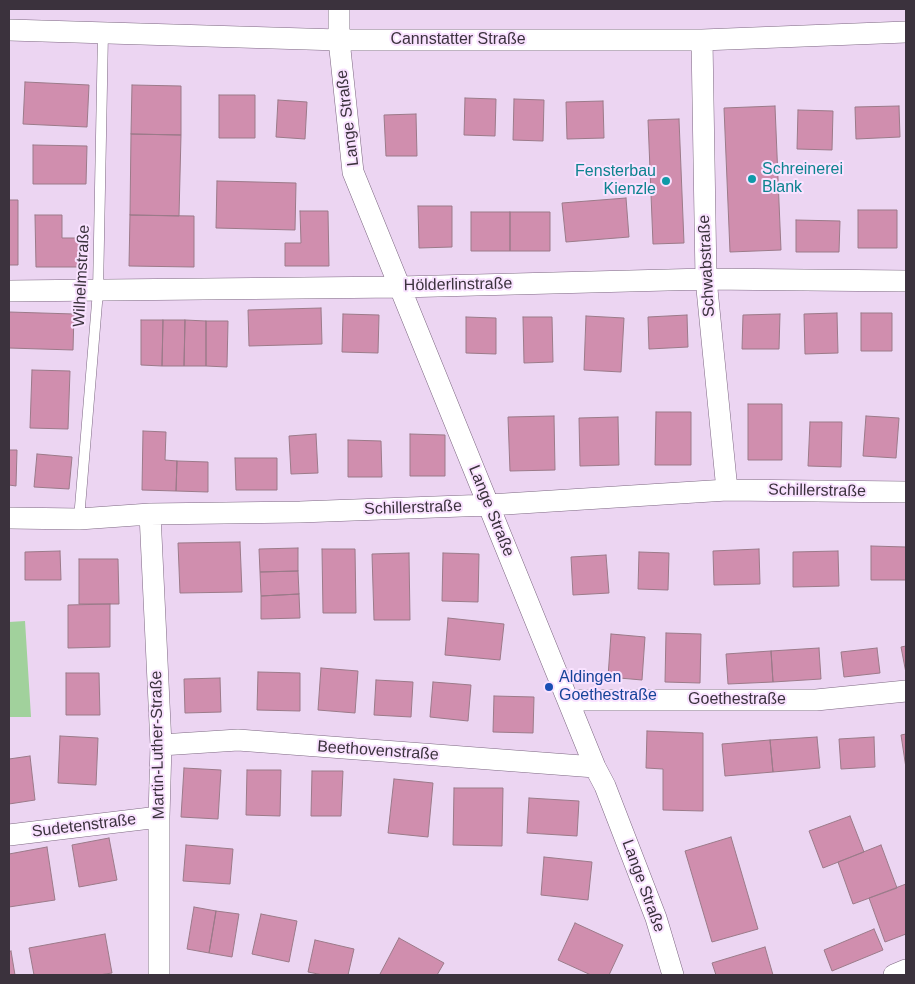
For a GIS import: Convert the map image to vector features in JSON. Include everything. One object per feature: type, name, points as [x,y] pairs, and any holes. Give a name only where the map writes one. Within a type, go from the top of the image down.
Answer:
[{"type":"street","name":"Lange Straße","points":[[339,9],[339,40],[353,172],[568,700],[605,786],[656,918],[673,975]]},
{"type":"street","name":"Cannstatter Straße","points":[[9,30],[339,40],[702,40],[906,32]]},
{"type":"street","name":"Schwabstraße","points":[[702,40],[706,279],[727,490]]},
{"type":"street","name":"Hölderlinstraße","points":[[9,291],[400,287],[706,279],[906,281]]},
{"type":"street","name":"Schillerstraße","points":[[9,518],[79,519],[150,514],[300,512],[489,505],[727,490],[906,492]]},
{"type":"street","name":"Martin-Luther-Straße","points":[[150,514],[161,745],[158,975]]},
{"type":"street","name":"Goethestraße","points":[[568,700],[816,700],[906,691]]},
{"type":"street","name":"Beethovenstraße","points":[[161,745],[238,740],[596,767]]},
{"type":"street","name":"Sudetenstraße","points":[[9,834],[159,817]]},
{"type":"street","points":[[894,975],[906,970]]},
{"type":"lane","name":"Wilhelmstraße","points":[[79,519],[98,291],[103,33]]},
{"type":"green space","points":[[25,621],[31,717],[9,717],[9,622]]},
{"type":"building","points":[[25,82],[89,85],[87,127],[23,124]]},
{"type":"building","points":[[132,85],[181,86],[181,135],[131,134]]},
{"type":"building","points":[[219,95],[255,95],[255,138],[219,138]]},
{"type":"building","points":[[465,98],[496,99],[495,136],[464,135]]},
{"type":"building","points":[[514,99],[544,100],[543,141],[513,140]]},
{"type":"building","points":[[278,100],[307,102],[305,139],[276,137]]},
{"type":"building","points":[[603,101],[604,138],[567,139],[566,102]]},
{"type":"building","name":"Schreinerei Blank","points":[[775,106],[781,250],[730,252],[724,108]]},
{"type":"building","points":[[899,106],[900,137],[856,139],[855,107]]},
{"type":"building","points":[[798,110],[833,111],[832,150],[797,149]]},
{"type":"building","points":[[416,114],[417,156],[386,156],[384,115]]},
{"type":"building","name":"Fensterbau Kienzle","points":[[679,119],[684,243],[653,244],[648,120]]},
{"type":"building","points":[[131,134],[181,135],[179,216],[130,215]]},
{"type":"building","points":[[33,145],[87,146],[86,184],[33,184]]},
{"type":"building","points":[[217,181],[296,183],[295,230],[216,228]]},
{"type":"building","points":[[626,198],[629,237],[566,242],[562,203]]},
{"type":"building","points":[[9,200],[18,200],[18,265],[9,265]]},
{"type":"building","points":[[418,206],[452,206],[452,247],[419,248]]},
{"type":"building","points":[[858,210],[897,210],[897,248],[858,248]]},
{"type":"building","points":[[300,211],[328,211],[329,266],[285,266],[285,243],[301,243]]},
{"type":"building","points":[[471,212],[510,212],[510,251],[471,251]]},
{"type":"building","points":[[510,212],[550,212],[550,251],[510,251]]},
{"type":"building","points":[[35,215],[62,215],[62,238],[82,238],[81,267],[36,267]]},
{"type":"building","points":[[130,215],[194,216],[194,267],[129,266]]},
{"type":"building","points":[[796,220],[840,221],[839,252],[796,252]]},
{"type":"building","points":[[321,308],[322,344],[249,346],[248,310]]},
{"type":"building","points":[[9,312],[74,314],[73,350],[9,348]]},
{"type":"building","points":[[837,313],[838,353],[805,354],[804,314]]},
{"type":"building","points":[[861,313],[892,313],[892,351],[861,351]]},
{"type":"building","points":[[343,314],[379,315],[378,353],[342,352]]},
{"type":"building","points":[[780,314],[779,349],[742,349],[743,315]]},
{"type":"building","points":[[687,315],[688,347],[649,349],[648,317]]},
{"type":"building","points":[[586,316],[624,318],[621,372],[584,370]]},
{"type":"building","points":[[466,317],[496,318],[496,354],[466,353]]},
{"type":"building","points":[[523,317],[552,317],[553,362],[524,363]]},
{"type":"building","points":[[141,320],[163,320],[162,366],[141,365]]},
{"type":"building","points":[[163,320],[185,320],[184,366],[162,366]]},
{"type":"building","points":[[185,320],[206,321],[206,366],[184,366]]},
{"type":"building","points":[[206,321],[228,321],[227,367],[206,366]]},
{"type":"building","points":[[32,370],[70,371],[68,429],[30,428]]},
{"type":"building","points":[[748,404],[782,404],[782,460],[748,460]]},
{"type":"building","points":[[656,412],[691,412],[691,465],[655,465]]},
{"type":"building","points":[[554,416],[555,470],[510,471],[508,417]]},
{"type":"building","points":[[866,416],[899,418],[896,458],[863,456]]},
{"type":"building","points":[[618,417],[619,465],[580,466],[579,418]]},
{"type":"building","points":[[810,422],[842,422],[841,467],[808,466]]},
{"type":"building","points":[[143,431],[166,432],[165,460],[177,461],[176,491],[142,490]]},
{"type":"building","points":[[316,434],[318,473],[291,474],[289,436]]},
{"type":"building","points":[[410,434],[445,435],[445,476],[410,476]]},
{"type":"building","points":[[348,440],[381,441],[382,477],[348,477]]},
{"type":"building","points":[[9,450],[17,450],[16,486],[9,485]]},
{"type":"building","points":[[37,454],[72,457],[69,489],[34,487]]},
{"type":"building","points":[[235,458],[277,458],[277,490],[236,490]]},
{"type":"building","points":[[177,461],[208,462],[208,492],[176,491]]},
{"type":"building","points":[[240,542],[242,592],[180,593],[178,543]]},
{"type":"building","points":[[871,546],[906,547],[906,580],[871,580]]},
{"type":"building","points":[[298,548],[298,571],[260,572],[259,549]]},
{"type":"building","points":[[322,549],[355,549],[356,613],[323,613]]},
{"type":"building","points":[[759,549],[760,584],[714,585],[713,551]]},
{"type":"building","points":[[60,551],[61,580],[25,580],[25,552]]},
{"type":"building","points":[[838,551],[839,586],[793,587],[793,552]]},
{"type":"building","points":[[639,552],[669,553],[668,590],[638,589]]},
{"type":"building","points":[[409,553],[410,620],[374,620],[372,554]]},
{"type":"building","points":[[443,553],[479,554],[478,602],[442,601]]},
{"type":"building","points":[[606,555],[609,593],[573,595],[571,557]]},
{"type":"building","points":[[79,559],[118,559],[119,604],[79,604]]},
{"type":"building","points":[[298,571],[299,594],[261,596],[260,572]]},
{"type":"building","points":[[299,594],[300,618],[261,619],[261,596]]},
{"type":"building","points":[[110,604],[110,647],[68,648],[68,605]]},
{"type":"building","points":[[448,618],[504,624],[500,660],[445,655]]},
{"type":"building","points":[[666,633],[701,634],[700,683],[665,682]]},
{"type":"building","points":[[611,634],[645,637],[642,680],[608,677]]},
{"type":"building","points":[[906,646],[906,673],[901,647]]},
{"type":"building","points":[[819,648],[821,679],[773,682],[771,651]]},
{"type":"building","points":[[877,648],[880,673],[844,677],[841,652]]},
{"type":"building","points":[[771,651],[773,682],[728,684],[726,654]]},
{"type":"building","points":[[321,668],[358,671],[355,713],[318,710]]},
{"type":"building","points":[[258,672],[300,673],[300,711],[257,710]]},
{"type":"building","points":[[66,673],[99,673],[100,715],[66,715]]},
{"type":"building","points":[[220,678],[221,712],[185,713],[184,679]]},
{"type":"building","points":[[376,680],[413,682],[411,717],[374,715]]},
{"type":"building","points":[[433,682],[471,685],[468,721],[430,717]]},
{"type":"building","points":[[494,696],[534,697],[533,733],[493,732]]},
{"type":"building","points":[[647,731],[703,733],[703,811],[663,810],[663,769],[646,768]]},
{"type":"building","points":[[906,734],[906,768],[901,735]]},
{"type":"building","points":[[60,736],[98,738],[96,785],[58,783]]},
{"type":"building","points":[[817,737],[820,768],[773,772],[770,740]]},
{"type":"building","points":[[874,737],[875,767],[841,769],[839,739]]},
{"type":"building","points":[[770,740],[773,772],[725,776],[722,744]]},
{"type":"building","points":[[30,756],[35,800],[9,804],[9,759]]},
{"type":"building","points":[[184,768],[221,770],[218,819],[181,817]]},
{"type":"building","points":[[247,770],[281,770],[280,816],[246,815]]},
{"type":"building","points":[[312,771],[343,771],[341,816],[311,816]]},
{"type":"building","points":[[394,779],[433,783],[428,837],[388,833]]},
{"type":"building","points":[[454,788],[503,788],[502,846],[453,845]]},
{"type":"building","points":[[529,798],[579,801],[577,836],[527,833]]},
{"type":"building","points":[[850,816],[864,852],[823,868],[809,831]]},
{"type":"building","points":[[731,837],[758,929],[712,942],[685,851]]},
{"type":"building","points":[[109,838],[117,880],[79,887],[72,845]]},
{"type":"building","points":[[186,845],[233,849],[230,884],[183,881]]},
{"type":"building","points":[[881,845],[897,888],[853,904],[838,862]]},
{"type":"building","points":[[47,847],[55,900],[9,907],[9,854]]},
{"type":"building","points":[[544,857],[592,862],[588,900],[541,895]]},
{"type":"building","points":[[906,884],[906,934],[885,942],[869,898]]},
{"type":"building","points":[[194,907],[216,911],[209,953],[187,949]]},
{"type":"building","points":[[216,911],[239,914],[232,957],[209,953]]},
{"type":"building","points":[[261,914],[297,921],[289,962],[252,954]]},
{"type":"building","points":[[575,923],[623,945],[609,975],[591,975],[558,960]]},
{"type":"building","points":[[874,929],[883,950],[832,971],[824,950]]},
{"type":"building","points":[[105,934],[112,973],[99,975],[34,975],[29,948]]},
{"type":"building","points":[[399,938],[444,963],[437,975],[380,974]]},
{"type":"building","points":[[315,940],[354,949],[348,975],[323,975],[308,972]]},
{"type":"building","points":[[765,947],[773,975],[716,975],[712,963]]},
{"type":"building","points":[[11,951],[15,975],[9,975],[9,952]]},
{"type":"place","name":"Schreinerei Blank","points":[[752,179]]},
{"type":"place","name":"Fensterbau Kienzle","points":[[666,181]]},
{"type":"place","name":"Aldingen Goethestraße","points":[[549,687]]}]
